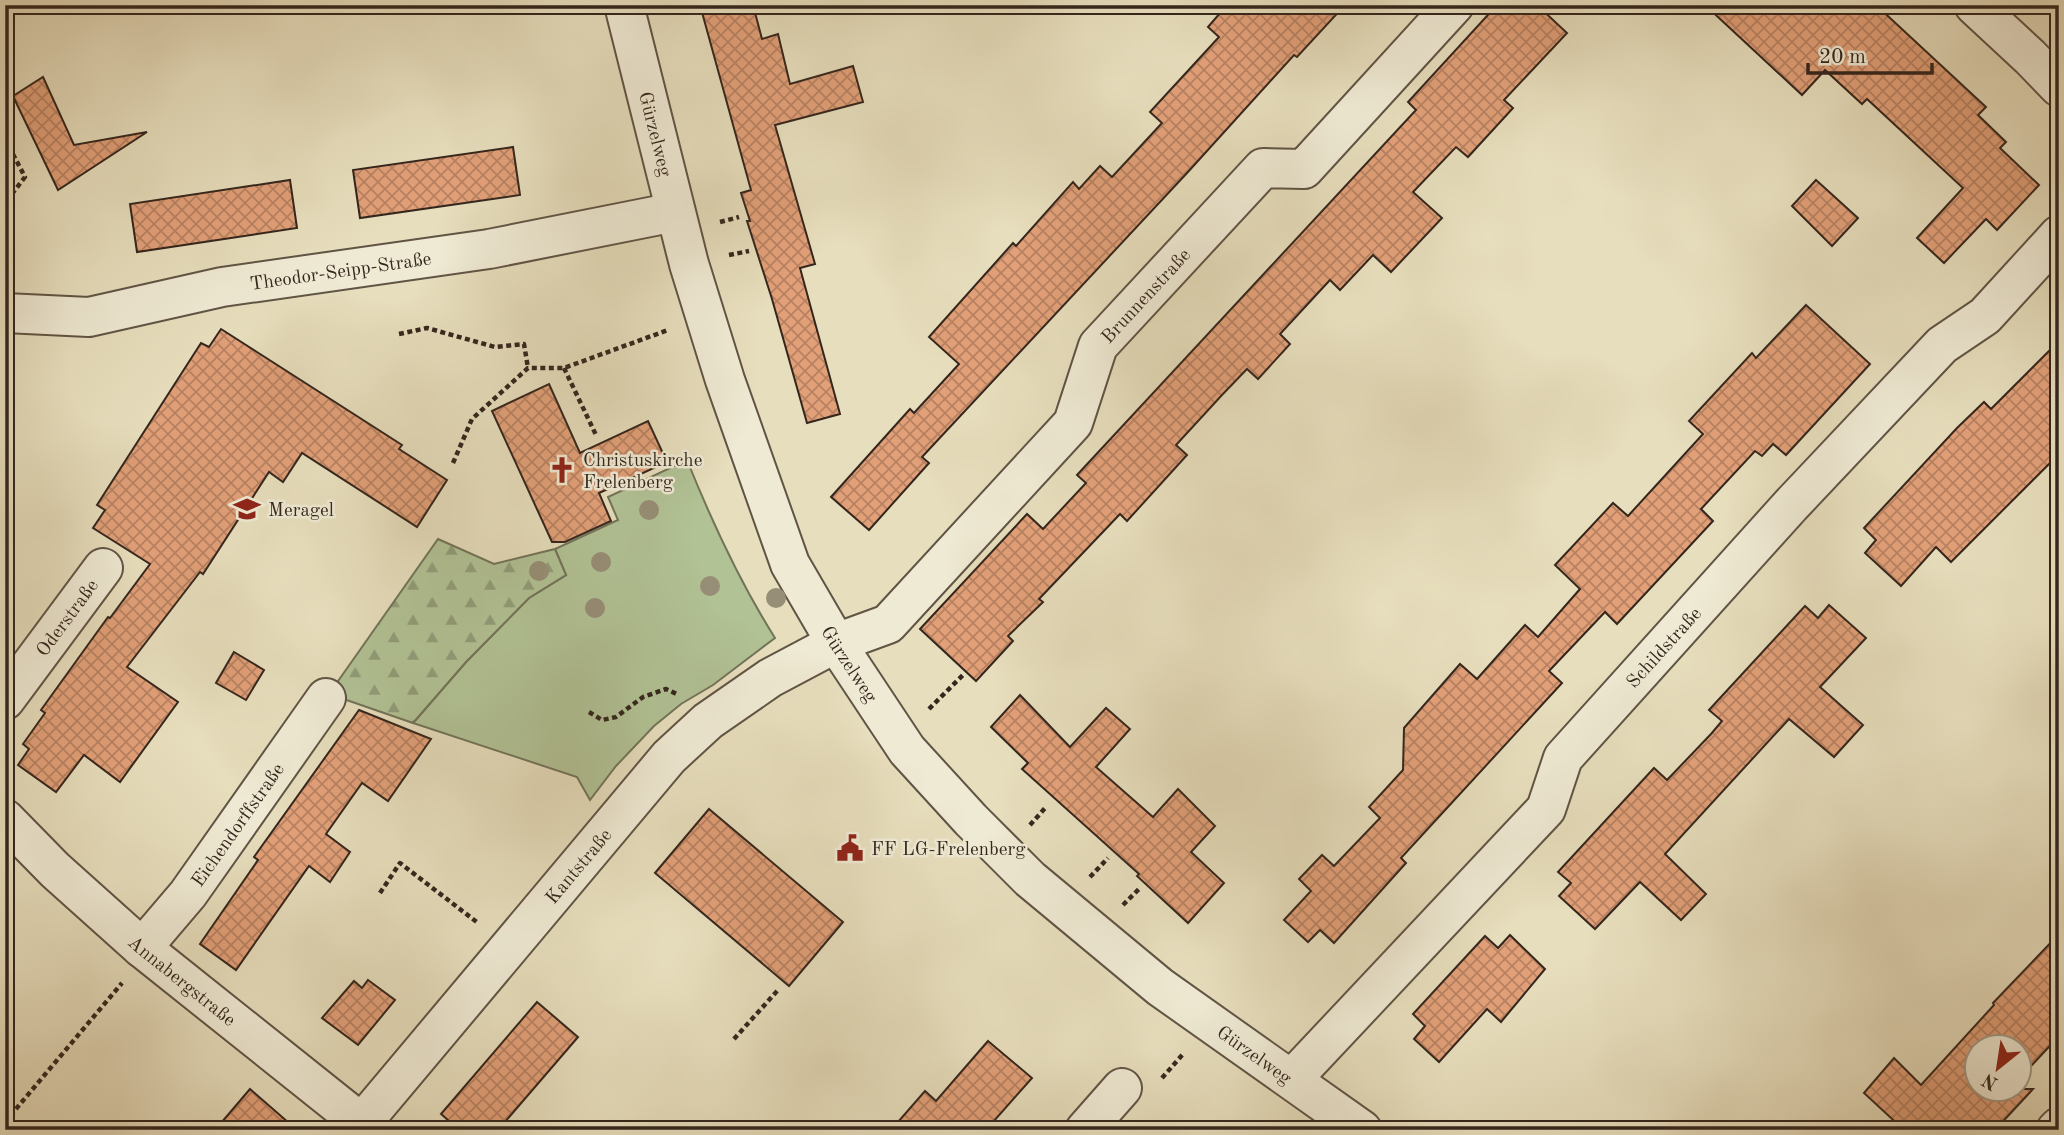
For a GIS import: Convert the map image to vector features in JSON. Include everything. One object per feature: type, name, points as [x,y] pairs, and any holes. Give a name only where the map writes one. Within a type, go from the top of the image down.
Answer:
[{"type":"street","name":"Gürzelweg","points":[[625,5],[675,212],[733,403],[790,564],[836,643],[907,750],[1030,879],[1160,987],[1362,1130]]},
{"type":"street","name":"Brunnenstraße","points":[[836,643],[888,624],[1073,423],[1098,346],[1135,303],[1264,168],[1304,169],[1454,5]]},
{"type":"street","points":[[1973,5],[2059,87]]},
{"type":"street","name":"Theodor-Seipp-Straße","points":[[5,313],[89,317],[222,287],[489,249],[675,212]]},
{"type":"street","name":"Schildstraße","points":[[1292,1079],[1546,809],[1563,758],[1685,621],[1942,345],[1985,316],[2059,235]]},
{"type":"street","name":"Oderstraße","points":[[5,700],[103,568]]},
{"type":"street","name":"Kantstraße","points":[[362,1128],[509,947],[669,757],[708,721],[770,678],[836,643]]},
{"type":"street","name":"Eichendorffstraße","points":[[146,950],[326,698]]},
{"type":"street","name":"Annabergstraße","points":[[5,819],[55,870],[146,950],[362,1128]]},
{"type":"street","points":[[1085,1130],[1122,1088]]},
{"type":"path","points":[[5,139],[25,177],[5,203]]},
{"type":"path","points":[[453,463],[472,419],[528,368],[564,368],[706,317]]},
{"type":"path","points":[[399,334],[427,328],[495,347],[524,344],[528,368]]},
{"type":"path","points":[[564,368],[596,435]]},
{"type":"path","points":[[590,712],[603,720],[616,717],[643,696],[666,689],[689,699],[708,721]]},
{"type":"path","points":[[380,893],[400,863],[509,947]]},
{"type":"path","points":[[5,1122],[146,950]]},
{"type":"path","points":[[734,1040],[778,990]]},
{"type":"path","points":[[1122,1088],[1140,1103],[1210,1024]]},
{"type":"green space","points":[[687,460],[727,551],[775,638],[654,726],[616,766],[590,800],[577,777],[413,723],[466,662],[529,598],[566,575],[555,549],[618,520],[608,497]]},
{"type":"green space","points":[[438,539],[494,564],[555,549],[566,575],[529,598],[466,662],[413,723],[329,694]]},
{"type":"building","points":[[700,5],[753,5],[762,39],[778,34],[790,84],[853,66],[863,102],[775,125],[815,264],[800,268],[840,414],[807,423],[747,221],[750,221],[741,193],[751,190]]},
{"type":"building","points":[[1227,5],[1345,5],[1297,57],[1294,55],[922,457],[929,463],[869,530],[831,497],[910,409],[914,413],[959,364],[929,337],[1013,243],[1016,246],[1073,182],[1079,189],[1100,166],[1112,177],[1162,123],[1150,112],[1219,37],[1208,27]]},
{"type":"building","points":[[1497,5],[1537,5],[1567,33],[1504,100],[1513,108],[1468,157],[1456,147],[1413,192],[1442,218],[1391,272],[1373,255],[1340,290],[1330,280],[1280,334],[1290,344],[1258,379],[1247,369],[1222,395],[1176,445],[1187,455],[1127,521],[1120,514],[1039,599],[1043,602],[1008,636],[1013,641],[976,681],[920,629],[1027,514],[1043,529],[1086,483],[1077,475],[1416,110],[1408,102]]},
{"type":"building","points":[[1705,5],[1876,5],[1986,107],[1978,115],[2006,142],[2000,148],[2039,185],[1997,230],[1986,219],[1944,263],[1917,238],[1963,188],[1867,99],[1862,104],[1825,70],[1802,95]]},
{"type":"building","points":[[43,77],[74,145],[147,132],[58,190],[13,96]]},
{"type":"building","points":[[513,147],[520,195],[360,218],[353,170]]},
{"type":"building","points":[[290,180],[297,228],[137,252],[130,204]]},
{"type":"building","points":[[1816,180],[1858,218],[1832,246],[1792,206]]},
{"type":"building","points":[[1806,305],[1870,364],[1786,455],[1773,444],[1762,456],[1755,451],[1701,509],[1713,521],[1617,624],[1605,612],[1549,671],[1562,683],[1401,858],[1406,863],[1334,943],[1320,930],[1308,942],[1284,920],[1311,891],[1299,879],[1322,855],[1334,866],[1380,818],[1369,807],[1403,770],[1404,728],[1460,664],[1477,679],[1525,625],[1538,637],[1580,589],[1555,565],[1613,503],[1628,516],[1703,434],[1689,421],[1752,353],[1756,358]]},
{"type":"building","points":[[221,329],[402,445],[399,449],[447,480],[417,527],[302,453],[283,482],[269,472],[203,574],[200,572],[127,667],[178,702],[120,782],[84,755],[56,792],[18,765],[29,749],[23,744],[45,713],[41,710],[150,564],[93,528],[105,510],[97,505],[201,343],[209,347]]},
{"type":"building","points":[[2059,341],[2059,454],[1951,562],[1936,547],[1901,586],[1865,553],[1876,540],[1864,528],[1984,402],[1991,409]]},
{"type":"building","name":"Christuskirche Frelenberg","points":[[549,384],[580,453],[648,421],[667,462],[599,493],[611,521],[565,542],[552,542],[492,411]]},
{"type":"building","points":[[1829,605],[1866,638],[1820,687],[1863,725],[1834,757],[1789,719],[1665,854],[1706,894],[1681,920],[1640,882],[1595,929],[1559,896],[1571,883],[1558,872],[1654,768],[1667,780],[1711,734],[1722,721],[1709,710],[1805,606],[1818,618]]},
{"type":"building","points":[[234,652],[264,670],[246,700],[216,683]]},
{"type":"building","points":[[1020,695],[1070,747],[1106,708],[1130,729],[1096,767],[1153,817],[1178,789],[1215,826],[1191,852],[1224,883],[1188,923],[1137,876],[1139,874],[1022,769],[1028,763],[991,727]]},
{"type":"building","points":[[359,710],[431,739],[388,801],[362,783],[326,834],[350,852],[330,882],[309,866],[236,970],[200,944],[258,860],[254,857]]},
{"type":"building","points":[[709,809],[843,922],[789,986],[655,873]]},
{"type":"building","points":[[2059,934],[2059,1036],[2032,1065],[2032,1034],[1968,1034],[1993,1003]]},
{"type":"building","points":[[1510,935],[1545,969],[1501,1022],[1487,1009],[1439,1062],[1414,1039],[1425,1026],[1413,1014],[1485,936],[1498,948]]},
{"type":"building","points":[[368,980],[395,1000],[358,1045],[322,1018],[354,981],[362,988]]},
{"type":"building","points":[[537,1002],[578,1037],[498,1130],[459,1130],[441,1114]]},
{"type":"building","points":[[1962,1040],[1962,1104],[2019,1104],[1995,1130],[1904,1130],[1864,1093],[1894,1058],[1921,1085]]},
{"type":"building","points":[[988,1041],[1032,1078],[986,1130],[891,1130],[925,1091],[936,1101]]},
{"type":"building","points":[[250,1089],[297,1130],[215,1130]]},
{"type":"place","name":"Christuskirche Frelenberg","points":[[562,470]]},
{"type":"place","name":"Meragel","points":[[247,509]]},
{"type":"place","name":"FF LG-Frelenberg","points":[[850,848]]}]
